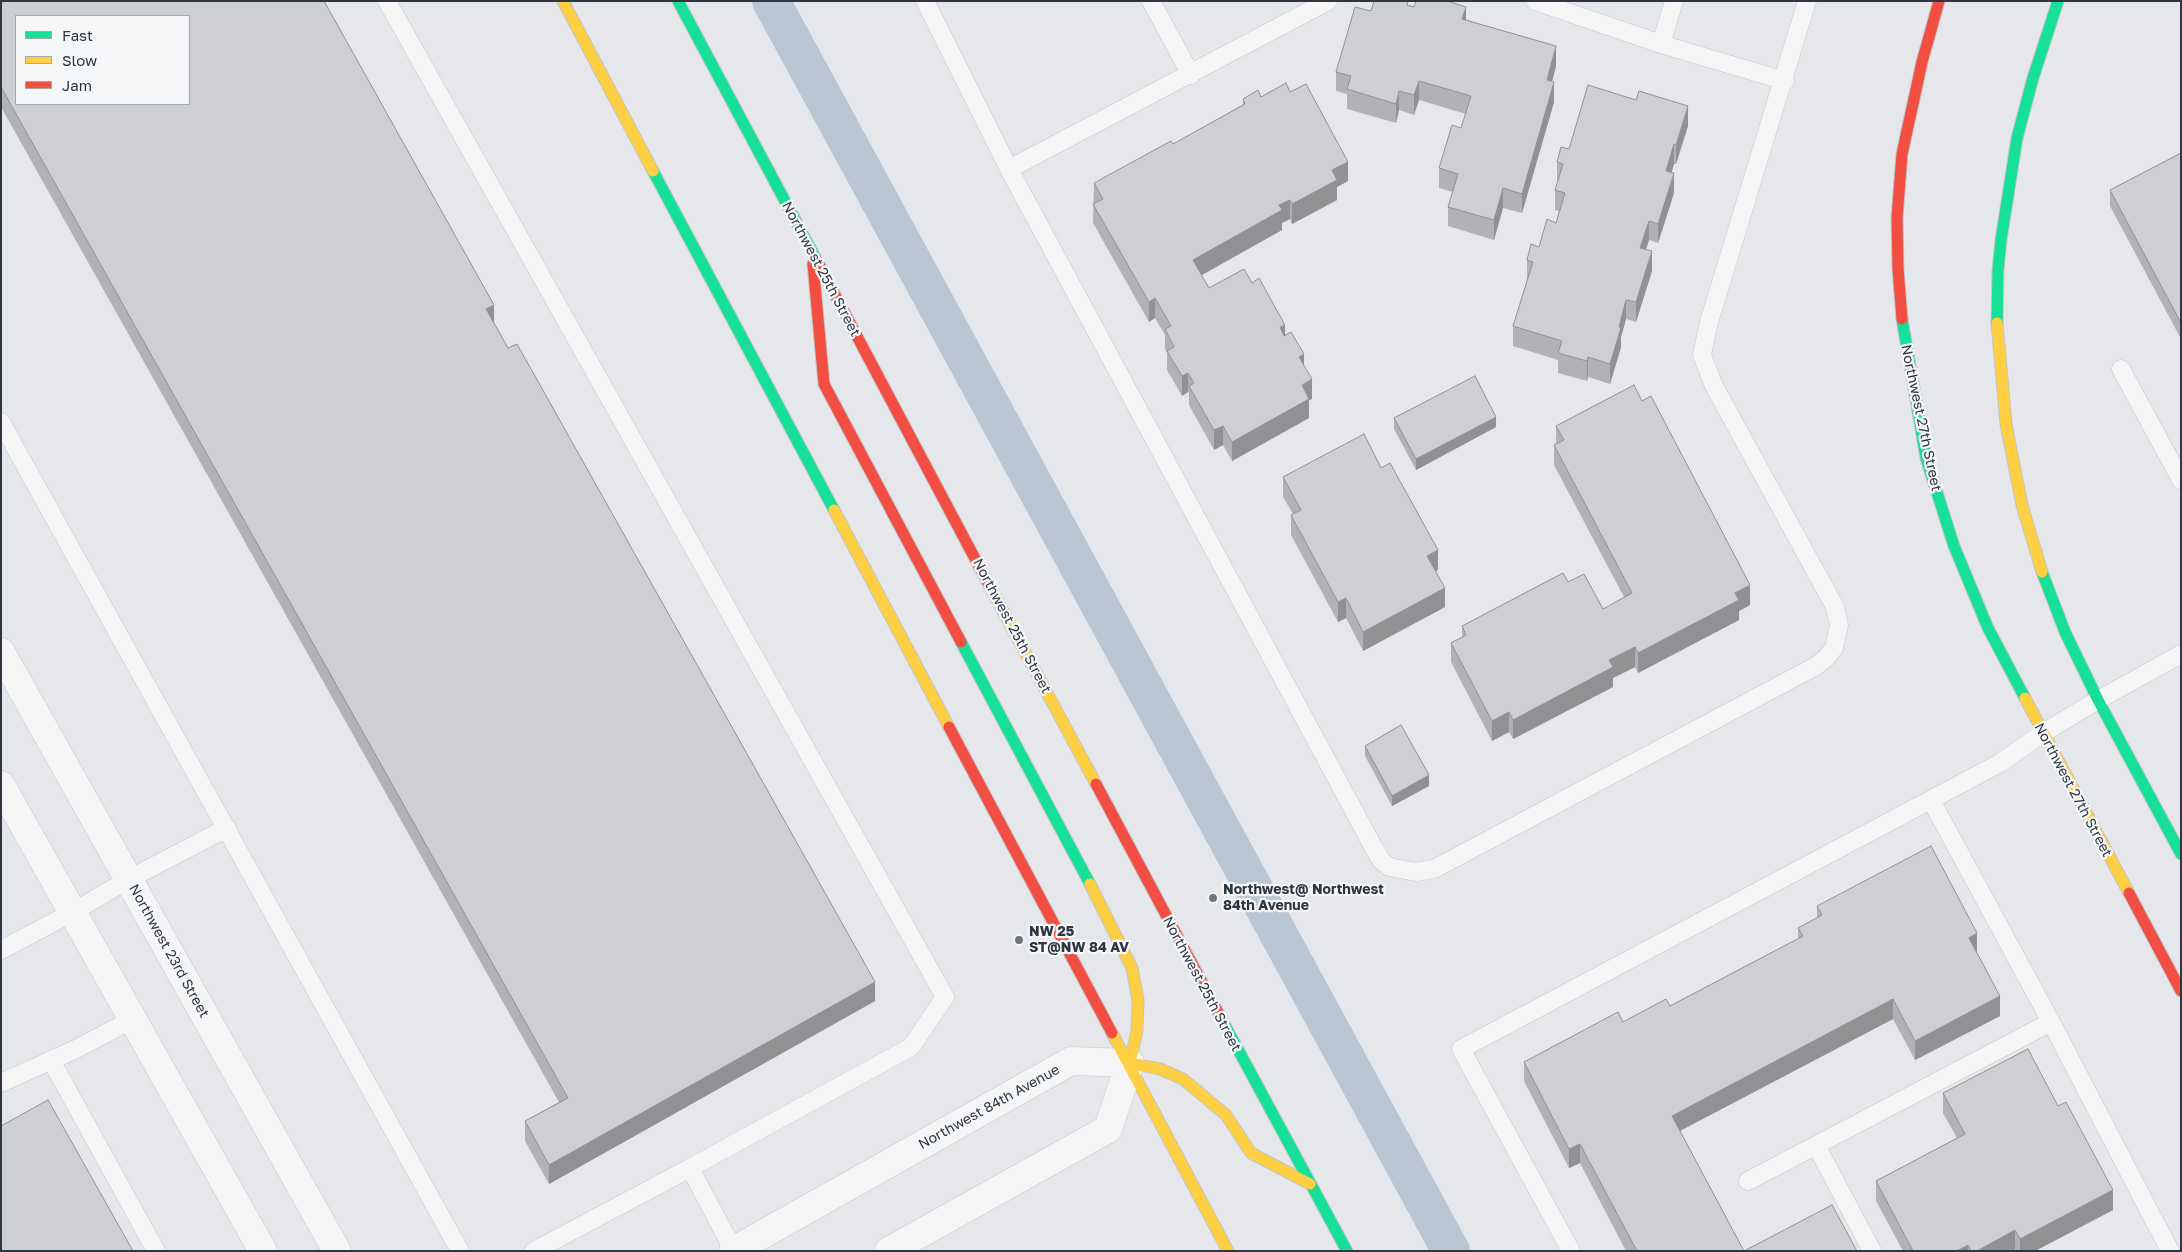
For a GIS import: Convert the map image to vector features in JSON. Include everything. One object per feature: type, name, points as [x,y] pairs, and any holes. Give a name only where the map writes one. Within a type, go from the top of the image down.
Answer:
[{"type":"main road","points":[[563,1],[745,347],[1130,1063],[1228,1251]]},
{"type":"main road","name":"Northwest 25th Street","points":[[678,1],[1347,1251]]},
{"type":"main road","name":"Northwest 27th Street","points":[[1939,1],[1922,62],[1909,122],[1899,186],[1898,270],[1904,337],[1926,458],[1944,518],[1978,606],[2043,733],[2181,991]]},
{"type":"main road","points":[[2058,1],[2026,102],[2010,172],[1998,270],[1998,348],[2012,454],[2031,538],[2051,598],[2098,700],[2181,854]]},
{"type":"main road","points":[[812,252],[824,384],[1118,937],[1132,968],[1138,1000],[1137,1030],[1130,1063]]},
{"type":"main road","points":[[1130,1063],[1160,1069],[1183,1079],[1226,1115],[1251,1153],[1310,1184]]},
{"type":"street","name":"Northwest 23rd Street","points":[[1,652],[337,1251]]},
{"type":"street","points":[[1,785],[263,1251]]},
{"type":"street","name":"Northwest 84th Avenue","points":[[733,1251],[1071,1061],[1130,1063]]},
{"type":"street","points":[[889,1251],[1108,1129],[1130,1063]]},
{"type":"lane","points":[[388,1],[945,997],[911,1047],[534,1251]]},
{"type":"lane","points":[[925,1],[1009,169],[1375,850],[1389,867],[1423,872],[1434,870],[1816,666],[1834,648],[1839,625],[1834,607],[1714,386],[1702,356],[1709,322],[1807,1]]},
{"type":"lane","points":[[1152,1],[1191,75]]},
{"type":"lane","points":[[1009,169],[1191,75],[1328,1]]},
{"type":"lane","points":[[1535,1],[1661,44],[1784,81]]},
{"type":"lane","points":[[1661,44],[1674,1]]},
{"type":"lane","points":[[2121,369],[2181,480]]},
{"type":"lane","points":[[1,422],[460,1251]]},
{"type":"lane","points":[[1571,1251],[1461,1049],[2000,763],[2043,733],[2181,654]]},
{"type":"lane","points":[[1931,800],[2051,1022],[2164,1249]]},
{"type":"lane","points":[[1,950],[128,879],[227,828]]},
{"type":"lane","points":[[1,1083],[76,1049],[133,1019]]},
{"type":"lane","points":[[1748,1181],[2051,1022]]},
{"type":"lane","points":[[51,1060],[156,1251]]},
{"type":"lane","points":[[1816,1146],[1872,1251]]},
{"type":"lane","points":[[690,1168],[733,1251]]},
{"type":"building","points":[[1,1],[324,1],[494,305],[486,309],[508,348],[517,344],[875,982],[549,1165],[525,1121],[568,1098],[1,87]]},
{"type":"building","points":[[1374,1],[1407,1],[1407,5],[1414,7],[1416,1],[1447,1],[1466,7],[1462,19],[1556,46],[1547,80],[1554,82],[1522,194],[1503,188],[1494,220],[1448,207],[1458,174],[1439,168],[1452,125],[1461,128],[1471,96],[1419,81],[1414,95],[1399,91],[1396,104],[1347,89],[1351,76],[1336,72],[1355,7],[1371,11]]},
{"type":"building","points":[[1286,83],[1290,92],[1306,84],[1348,162],[1332,170],[1337,180],[1292,204],[1290,200],[1279,205],[1282,210],[1193,260],[1209,288],[1244,269],[1252,283],[1259,278],[1285,325],[1280,327],[1284,336],[1291,332],[1304,354],[1299,357],[1312,379],[1302,385],[1309,399],[1232,442],[1223,426],[1214,430],[1189,386],[1194,383],[1188,373],[1182,376],[1167,351],[1174,347],[1165,329],[1171,326],[1155,298],[1149,302],[1093,204],[1103,199],[1094,183],[1171,141],[1173,144],[1245,104],[1243,99],[1258,90],[1261,97]]},
{"type":"building","points":[[1588,85],[1636,100],[1639,91],[1688,106],[1666,171],[1674,173],[1658,224],[1649,221],[1640,248],[1652,251],[1636,302],[1626,300],[1619,327],[1621,328],[1610,364],[1588,357],[1587,361],[1558,353],[1562,341],[1513,326],[1533,262],[1527,260],[1531,244],[1539,247],[1547,219],[1556,223],[1565,193],[1555,190],[1563,164],[1557,162],[1561,147],[1569,149]]},
{"type":"building","points":[[2181,153],[2181,323],[2110,190]]},
{"type":"building","points":[[1475,376],[1496,417],[1416,459],[1394,418]]},
{"type":"building","points":[[1634,385],[1642,401],[1651,396],[1750,585],[1735,593],[1739,600],[1638,653],[1635,647],[1609,660],[1613,667],[1513,720],[1509,712],[1492,721],[1451,643],[1466,635],[1462,626],[1563,573],[1568,582],[1584,574],[1603,609],[1632,593],[1554,445],[1564,440],[1556,426]]},
{"type":"building","points":[[1364,434],[1381,468],[1390,463],[1438,550],[1427,556],[1445,588],[1363,632],[1346,598],[1338,602],[1291,515],[1301,510],[1283,477]]},
{"type":"building","points":[[1401,725],[1429,775],[1392,796],[1365,746]]},
{"type":"building","points":[[1931,846],[1977,933],[1969,938],[2000,996],[1915,1041],[1893,999],[1672,1116],[1744,1251],[1637,1251],[1580,1144],[1569,1149],[1524,1062],[1618,1012],[1623,1022],[1666,999],[1670,1006],[1803,936],[1798,928],[1822,915],[1817,906]]},
{"type":"building","points":[[2028,1049],[2058,1106],[2066,1102],[2113,1190],[2020,1239],[2015,1230],[1977,1251],[1971,1251],[1968,1245],[1957,1251],[1913,1251],[1876,1181],[1965,1134],[1943,1093]]},
{"type":"building","points":[[48,1100],[133,1251],[1,1251],[1,1126]]},
{"type":"building","points":[[1832,1205],[1857,1251],[1744,1251]]},
{"type":"waterway","points":[[771,1],[1451,1251]]},
{"type":"traffic: fast","points":[[678,1],[816,259]]},
{"type":"traffic: fast","points":[[1997,323],[1998,270],[2001,240],[2017,138],[2033,78],[2058,1]]},
{"type":"traffic: fast","points":[[653,171],[834,510]]},
{"type":"traffic: fast","points":[[1902,319],[1926,458],[1954,546],[1988,628],[2025,698]]},
{"type":"traffic: fast","points":[[2042,572],[2065,632],[2098,700],[2181,854]]},
{"type":"traffic: fast","points":[[961,642],[1090,884]]},
{"type":"traffic: fast","points":[[1221,1018],[1347,1251]]},
{"type":"traffic: slow","points":[[563,1],[653,171]]},
{"type":"traffic: slow","points":[[1997,323],[2006,424],[2022,505],[2042,572]]},
{"type":"traffic: slow","points":[[834,510],[949,727]]},
{"type":"traffic: slow","points":[[989,585],[1096,784]]},
{"type":"traffic: slow","points":[[2025,698],[2129,893]]},
{"type":"traffic: slow","points":[[1090,884],[1132,968],[1138,1000],[1137,1030],[1130,1063]]},
{"type":"traffic: slow","points":[[1112,1033],[1228,1251]]},
{"type":"traffic: slow","points":[[1130,1063],[1160,1069],[1183,1079],[1226,1115],[1251,1153],[1310,1184]]},
{"type":"traffic: jam","points":[[1902,319],[1898,269],[1897,218],[1902,154],[1922,62],[1939,1]]},
{"type":"traffic: jam","points":[[816,259],[989,585]]},
{"type":"traffic: jam","points":[[813,264],[824,384],[961,642]]},
{"type":"traffic: jam","points":[[949,727],[1112,1033]]},
{"type":"traffic: jam","points":[[1096,784],[1221,1018]]},
{"type":"traffic: jam","points":[[2129,893],[2181,991]]},
{"type":"place","name":"Northwest@ Northwest 84th Avenue","points":[[1213,898]]},
{"type":"place","name":"NW 25 ST@NW 84 AV","points":[[1019,940]]}]
